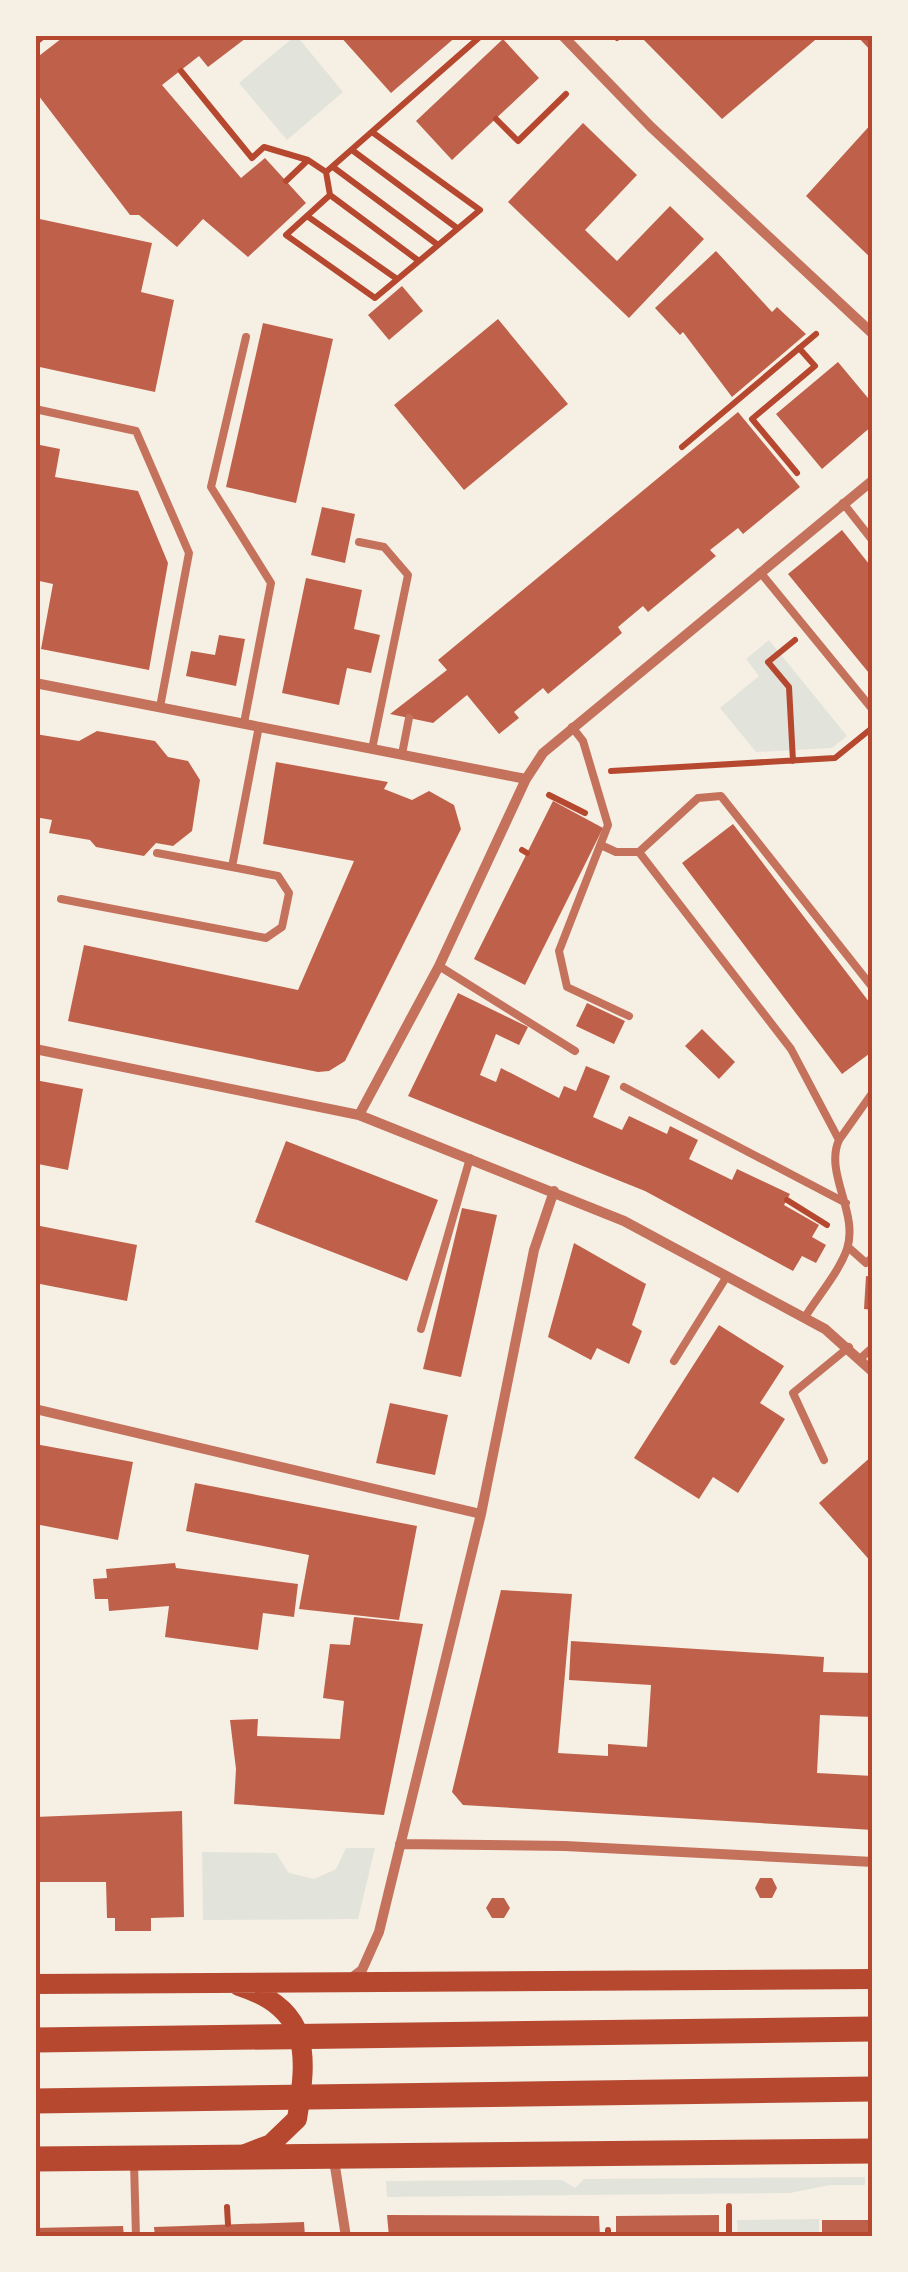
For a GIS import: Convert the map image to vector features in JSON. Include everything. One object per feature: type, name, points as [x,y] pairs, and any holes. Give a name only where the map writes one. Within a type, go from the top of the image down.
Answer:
[{"type":"main road","points":[[38,1985],[350,1979],[873,1979]]},
{"type":"main road","points":[[224,1982],[283,2005],[296,2022],[300,2042],[297,2119],[271,2144],[239,2156]]},
{"type":"main road","points":[[35,2040],[873,2029]]},
{"type":"main road","points":[[35,2101],[873,2088]]},
{"type":"main road","points":[[38,2159],[873,2150]]},
{"type":"street","points":[[562,35],[650,126],[873,334]]},
{"type":"street","points":[[359,1115],[439,966],[526,778],[543,753],[873,480]]},
{"type":"street","points":[[35,683],[526,778]]},
{"type":"street","points":[[35,1049],[359,1115],[624,1220],[805,1317],[849,1347],[873,1372]]},
{"type":"street","points":[[350,1979],[362,1970],[380,1932],[481,1514],[534,1250],[554,1191]]},
{"type":"street","points":[[35,1409],[481,1514]]},
{"type":"street","points":[[400,1844],[565,1846],[873,1862]]},
{"type":"street","points":[[333,2154],[346,2237]]},
{"type":"lane","points":[[244,724],[270,583],[212,488],[246,337]]},
{"type":"lane","points":[[35,409],[136,431],[181,536],[188,553],[160,707]]},
{"type":"lane","points":[[843,503],[873,541]]},
{"type":"lane","points":[[359,542],[384,547],[408,574],[372,749]]},
{"type":"lane","points":[[760,572],[873,710]]},
{"type":"lane","points":[[402,754],[409,718]]},
{"type":"lane","points":[[232,867],[258,726]]},
{"type":"lane","points":[[572,727],[584,742],[608,825],[559,951],[567,987],[629,1016]]},
{"type":"lane","points":[[603,846],[616,852],[639,852],[698,798],[720,796],[873,988]]},
{"type":"lane","points":[[639,852],[790,1049],[838,1140]]},
{"type":"lane","points":[[62,899],[266,938],[282,927],[289,893],[278,876],[157,853]]},
{"type":"lane","points":[[439,966],[575,1051]]},
{"type":"lane","points":[[624,1087],[846,1203]]},
{"type":"lane","points":[[805,1317],[848,1247],[846,1203],[832,1154],[873,1092]]},
{"type":"lane","points":[[421,1328],[470,1158]]},
{"type":"lane","points":[[848,1247],[866,1262],[873,1257]]},
{"type":"lane","points":[[674,1361],[728,1275]]},
{"type":"lane","points":[[824,1460],[793,1393],[849,1347]]},
{"type":"lane","points":[[861,1358],[873,1347]]},
{"type":"lane","points":[[134,2158],[136,2237]]},
{"type":"path","points":[[35,42],[45,35]]},
{"type":"path","points":[[329,169],[482,35]]},
{"type":"path","points":[[181,71],[252,158],[264,147],[329,169],[438,244]]},
{"type":"path","points":[[496,119],[518,141],[566,94]]},
{"type":"path","points":[[329,169],[330,194],[286,235],[374,298],[480,210],[372,132]]},
{"type":"path","points":[[352,150],[458,228]]},
{"type":"path","points":[[286,181],[308,160]]},
{"type":"path","points":[[330,194],[419,261]]},
{"type":"path","points":[[307,216],[397,279]]},
{"type":"path","points":[[682,447],[816,334]]},
{"type":"path","points":[[797,472],[752,419],[815,366],[799,348]]},
{"type":"path","points":[[793,761],[789,688],[768,662],[808,630]]},
{"type":"path","points":[[592,772],[835,758],[873,727]]},
{"type":"path","points":[[787,1200],[828,1228]]},
{"type":"path","points":[[729,2206],[730,2237]]},
{"type":"path","points":[[227,2207],[228,2224]]},
{"type":"shaded area","points":[[296,35],[343,92],[287,140],[239,83]]},
{"type":"shaded area","points":[[769,640],[847,736],[832,748],[756,752],[720,708],[759,676],[746,659]]},
{"type":"shaded area","points":[[346,1848],[375,1848],[358,1919],[203,1920],[202,1852],[276,1853],[289,1873],[314,1879],[336,1869]]},
{"type":"shaded area","points":[[865,2177],[865,2185],[830,2185],[790,2193],[387,2197],[386,2181],[562,2180],[575,2188],[584,2179]]},
{"type":"shaded area","points":[[819,2219],[819,2237],[738,2237],[737,2220]]},
{"type":"building","points":[[66,35],[250,35],[208,67],[199,56],[162,85],[241,178],[265,158],[306,203],[248,257],[203,219],[177,247],[139,215],[130,215],[35,91],[35,59]]},
{"type":"building","points":[[339,35],[458,35],[391,93]]},
{"type":"building","points":[[639,35],[821,35],[722,119]]},
{"type":"building","points":[[856,35],[873,35],[873,53]]},
{"type":"building","points":[[503,39],[539,78],[452,160],[416,121]]},
{"type":"building","points":[[873,122],[873,260],[806,196]]},
{"type":"building","points":[[583,123],[637,175],[585,230],[617,261],[670,206],[704,239],[629,318],[508,202]]},
{"type":"building","points":[[35,218],[152,243],[141,292],[174,300],[155,392],[35,366]]},
{"type":"building","points":[[716,251],[772,312],[777,307],[806,334],[732,397],[683,332],[680,335],[655,308]]},
{"type":"building","points":[[402,286],[423,311],[389,340],[368,315]]},
{"type":"building","points":[[498,319],[568,404],[464,490],[394,405]]},
{"type":"building","points":[[263,323],[333,339],[296,503],[226,487]]},
{"type":"building","points":[[838,362],[873,404],[873,425],[822,469],[776,414]]},
{"type":"building","points":[[738,412],[800,487],[743,534],[738,528],[710,550],[716,556],[648,612],[643,606],[618,627],[622,633],[548,694],[543,688],[514,712],[519,718],[499,734],[467,695],[433,723],[390,714],[447,670],[438,660]]},
{"type":"building","points":[[35,444],[60,449],[55,477],[138,491],[168,563],[149,670],[41,649],[53,584],[35,580]]},
{"type":"building","points":[[322,507],[355,514],[345,563],[311,555]]},
{"type":"building","points":[[842,530],[873,569],[873,678],[788,574]]},
{"type":"building","points":[[306,578],[362,590],[354,629],[380,635],[371,673],[347,668],[339,705],[282,693]]},
{"type":"building","points":[[219,635],[245,639],[236,686],[186,676],[191,651],[215,655]]},
{"type":"building","points":[[97,731],[155,741],[168,757],[188,761],[200,780],[192,831],[173,846],[156,843],[144,856],[49,833],[52,820],[35,817],[35,734],[79,741]]},
{"type":"building","points":[[276,762],[388,782],[384,789],[412,800],[429,791],[454,805],[461,829],[345,1061],[329,1071],[318,1072],[68,1021],[84,945],[298,990],[354,861],[263,844]]},
{"type":"building","points":[[553,801],[603,828],[525,985],[474,959]]},
{"type":"building","points":[[733,824],[873,1007],[873,1051],[842,1074],[682,863]]},
{"type":"building","points":[[458,993],[528,1027],[519,1045],[496,1034],[480,1075],[496,1082],[501,1068],[559,1098],[564,1086],[576,1091],[586,1066],[610,1076],[593,1117],[622,1130],[629,1116],[667,1134],[670,1126],[698,1140],[689,1159],[732,1180],[737,1169],[790,1194],[784,1205],[819,1225],[812,1237],[826,1245],[816,1263],[802,1256],[793,1271],[645,1191],[408,1096]]},
{"type":"building","points":[[587,1003],[625,1021],[614,1044],[576,1026]]},
{"type":"building","points":[[702,1029],[735,1062],[719,1079],[685,1046]]},
{"type":"building","points":[[35,1080],[83,1089],[68,1170],[38,1164],[35,1172]]},
{"type":"building","points":[[286,1141],[438,1200],[407,1281],[255,1222]]},
{"type":"building","points":[[462,1208],[497,1215],[461,1377],[423,1369]]},
{"type":"building","points":[[35,1225],[137,1245],[127,1301],[35,1283]]},
{"type":"building","points":[[574,1243],[646,1284],[632,1325],[642,1331],[629,1364],[597,1348],[591,1360],[548,1337]]},
{"type":"building","points":[[866,1276],[873,1277],[873,1310],[864,1309]]},
{"type":"building","points":[[719,1325],[784,1366],[760,1403],[785,1419],[738,1493],[713,1477],[699,1499],[634,1458]]},
{"type":"building","points":[[390,1403],[448,1415],[435,1475],[376,1463]]},
{"type":"building","points":[[35,1444],[133,1462],[118,1540],[35,1524]]},
{"type":"building","points":[[873,1455],[873,1564],[819,1503]]},
{"type":"building","points":[[195,1483],[417,1526],[399,1620],[299,1609],[309,1555],[186,1531]]},
{"type":"building","points":[[175,1563],[176,1568],[298,1584],[294,1617],[263,1613],[258,1650],[165,1637],[169,1606],[109,1611],[108,1599],[95,1599],[93,1579],[107,1578],[106,1569]]},
{"type":"building","points":[[501,1590],[572,1594],[558,1753],[608,1756],[608,1744],[647,1747],[651,1685],[569,1680],[571,1641],[824,1657],[823,1672],[873,1673],[873,1717],[820,1715],[817,1773],[873,1776],[873,1830],[463,1805],[452,1792]]},
{"type":"building","points":[[354,1617],[423,1624],[384,1815],[234,1804],[236,1769],[230,1720],[258,1719],[257,1736],[340,1739],[344,1701],[323,1698],[330,1644],[350,1645]]},
{"type":"building","points":[[182,1811],[184,1917],[151,1918],[151,1931],[115,1931],[115,1918],[107,1918],[106,1882],[35,1882],[35,1817]]},
{"type":"building","points":[[760,1878],[772,1878],[777,1888],[772,1898],[760,1898],[755,1888]]},
{"type":"building","points":[[492,1898],[504,1898],[510,1908],[504,1918],[492,1918],[486,1908]]},
{"type":"building","points":[[387,2215],[599,2216],[600,2237],[389,2237]]},
{"type":"building","points":[[719,2215],[719,2237],[616,2237],[616,2216]]},
{"type":"building","points":[[822,2220],[873,2220],[873,2237],[822,2237]]},
{"type":"building","points":[[304,2222],[305,2237],[155,2237],[154,2227]]},
{"type":"building","points":[[123,2226],[124,2237],[35,2237],[35,2228]]}]
